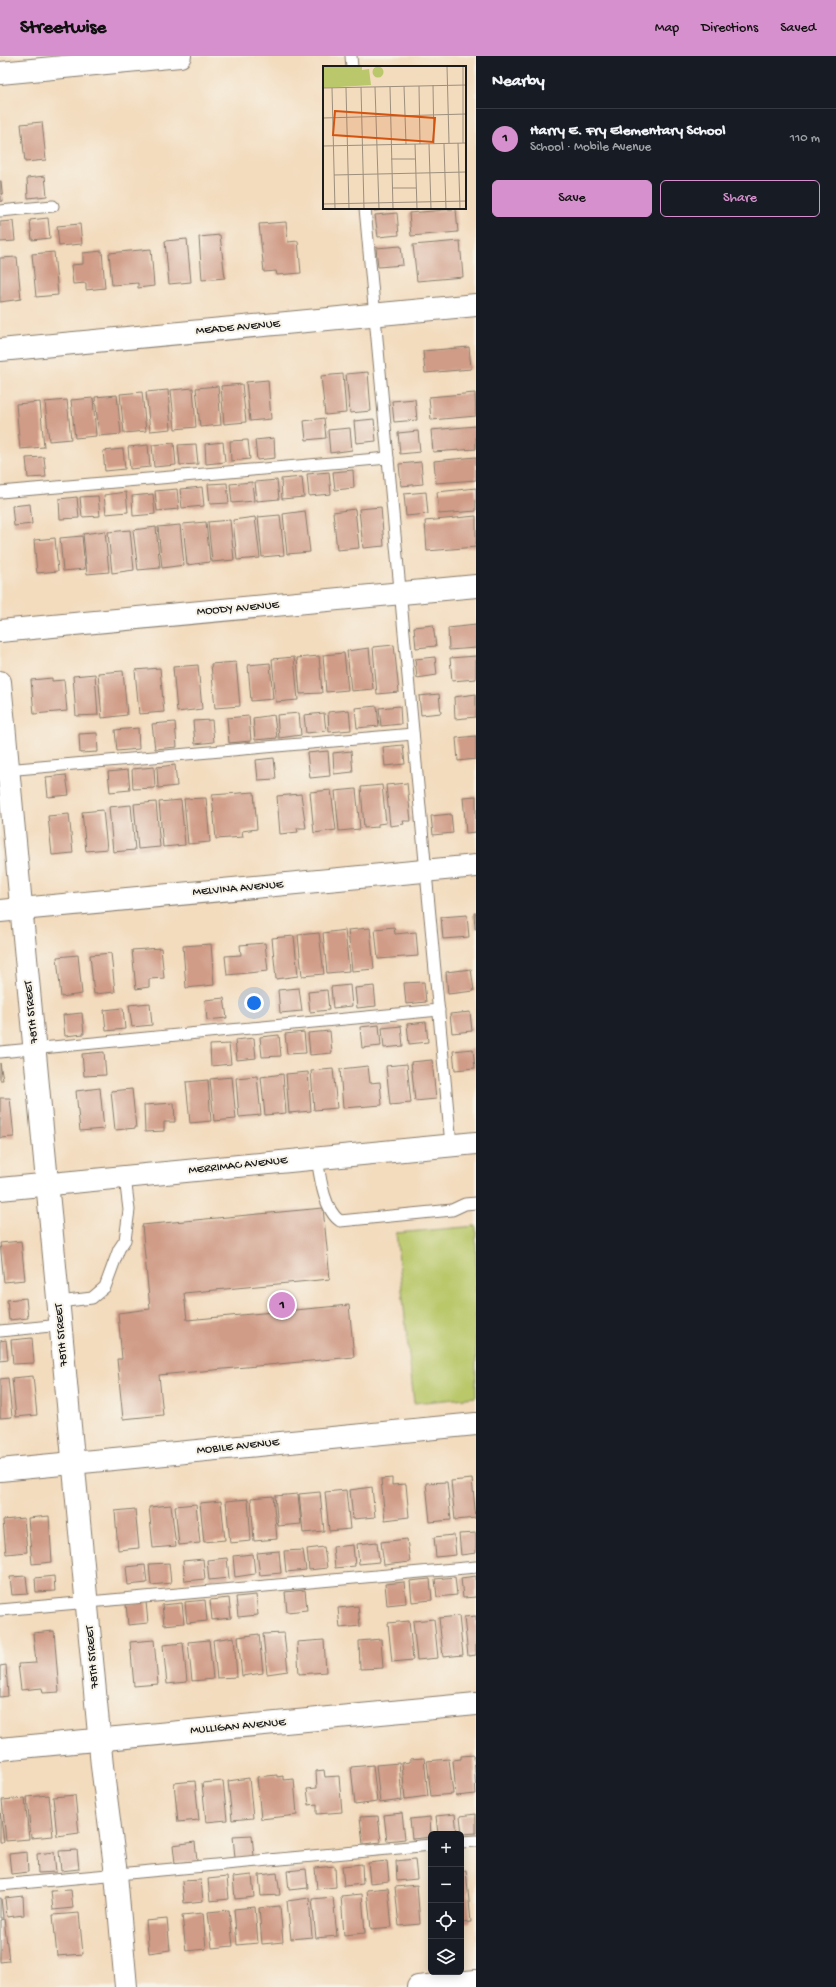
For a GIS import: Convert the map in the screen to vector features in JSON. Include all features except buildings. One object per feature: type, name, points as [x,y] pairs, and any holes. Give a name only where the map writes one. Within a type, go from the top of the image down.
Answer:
[{"type":"street","points":[[0,73],[180,56]]},
{"type":"street","name":"MEADE AVENUE","points":[[0,350],[476,305]]},
{"type":"street","name":"MOODY AVENUE","points":[[0,631],[476,586]]},
{"type":"street","name":"78TH STREET","points":[[0,682],[11,910],[36,1049],[47,1185],[100,1740],[116,1874],[126,1987]]},
{"type":"street","name":"MELVINA AVENUE","points":[[11,910],[476,866]]},
{"type":"street","name":"MERRIMAC AVENUE","points":[[0,1189],[476,1143]]},
{"type":"street","name":"MOBILE AVENUE","points":[[0,1470],[476,1424]]},
{"type":"street","name":"MULLIGAN AVENUE","points":[[0,1749],[476,1704]]},
{"type":"street","points":[[418,1987],[476,1981]]},
{"type":"lane","points":[[351,56],[352,66]]},
{"type":"lane","points":[[0,211],[53,206]]},
{"type":"lane","points":[[365,209],[451,1145]]},
{"type":"lane","points":[[0,492],[388,458]]},
{"type":"lane","points":[[4,770],[413,734]]},
{"type":"lane","points":[[0,1052],[439,1010]]},
{"type":"lane","points":[[317,1158],[321,1185],[333,1216],[340,1221],[452,1210],[466,1204],[476,1203]]},
{"type":"lane","points":[[59,1302],[92,1298],[105,1287],[119,1249],[125,1240],[129,1210],[125,1177]]},
{"type":"lane","points":[[0,1331],[61,1325]]},
{"type":"lane","points":[[0,1610],[476,1567]]},
{"type":"lane","points":[[464,1842],[476,1840]]},
{"type":"lane","points":[[0,1885],[428,1845]]},
{"type":"green space","points":[[476,1226],[476,1397],[414,1403],[396,1233]]},
{"type":"place","name":"Harry E. Fry Elementary School","points":[[282,1305]]}]
